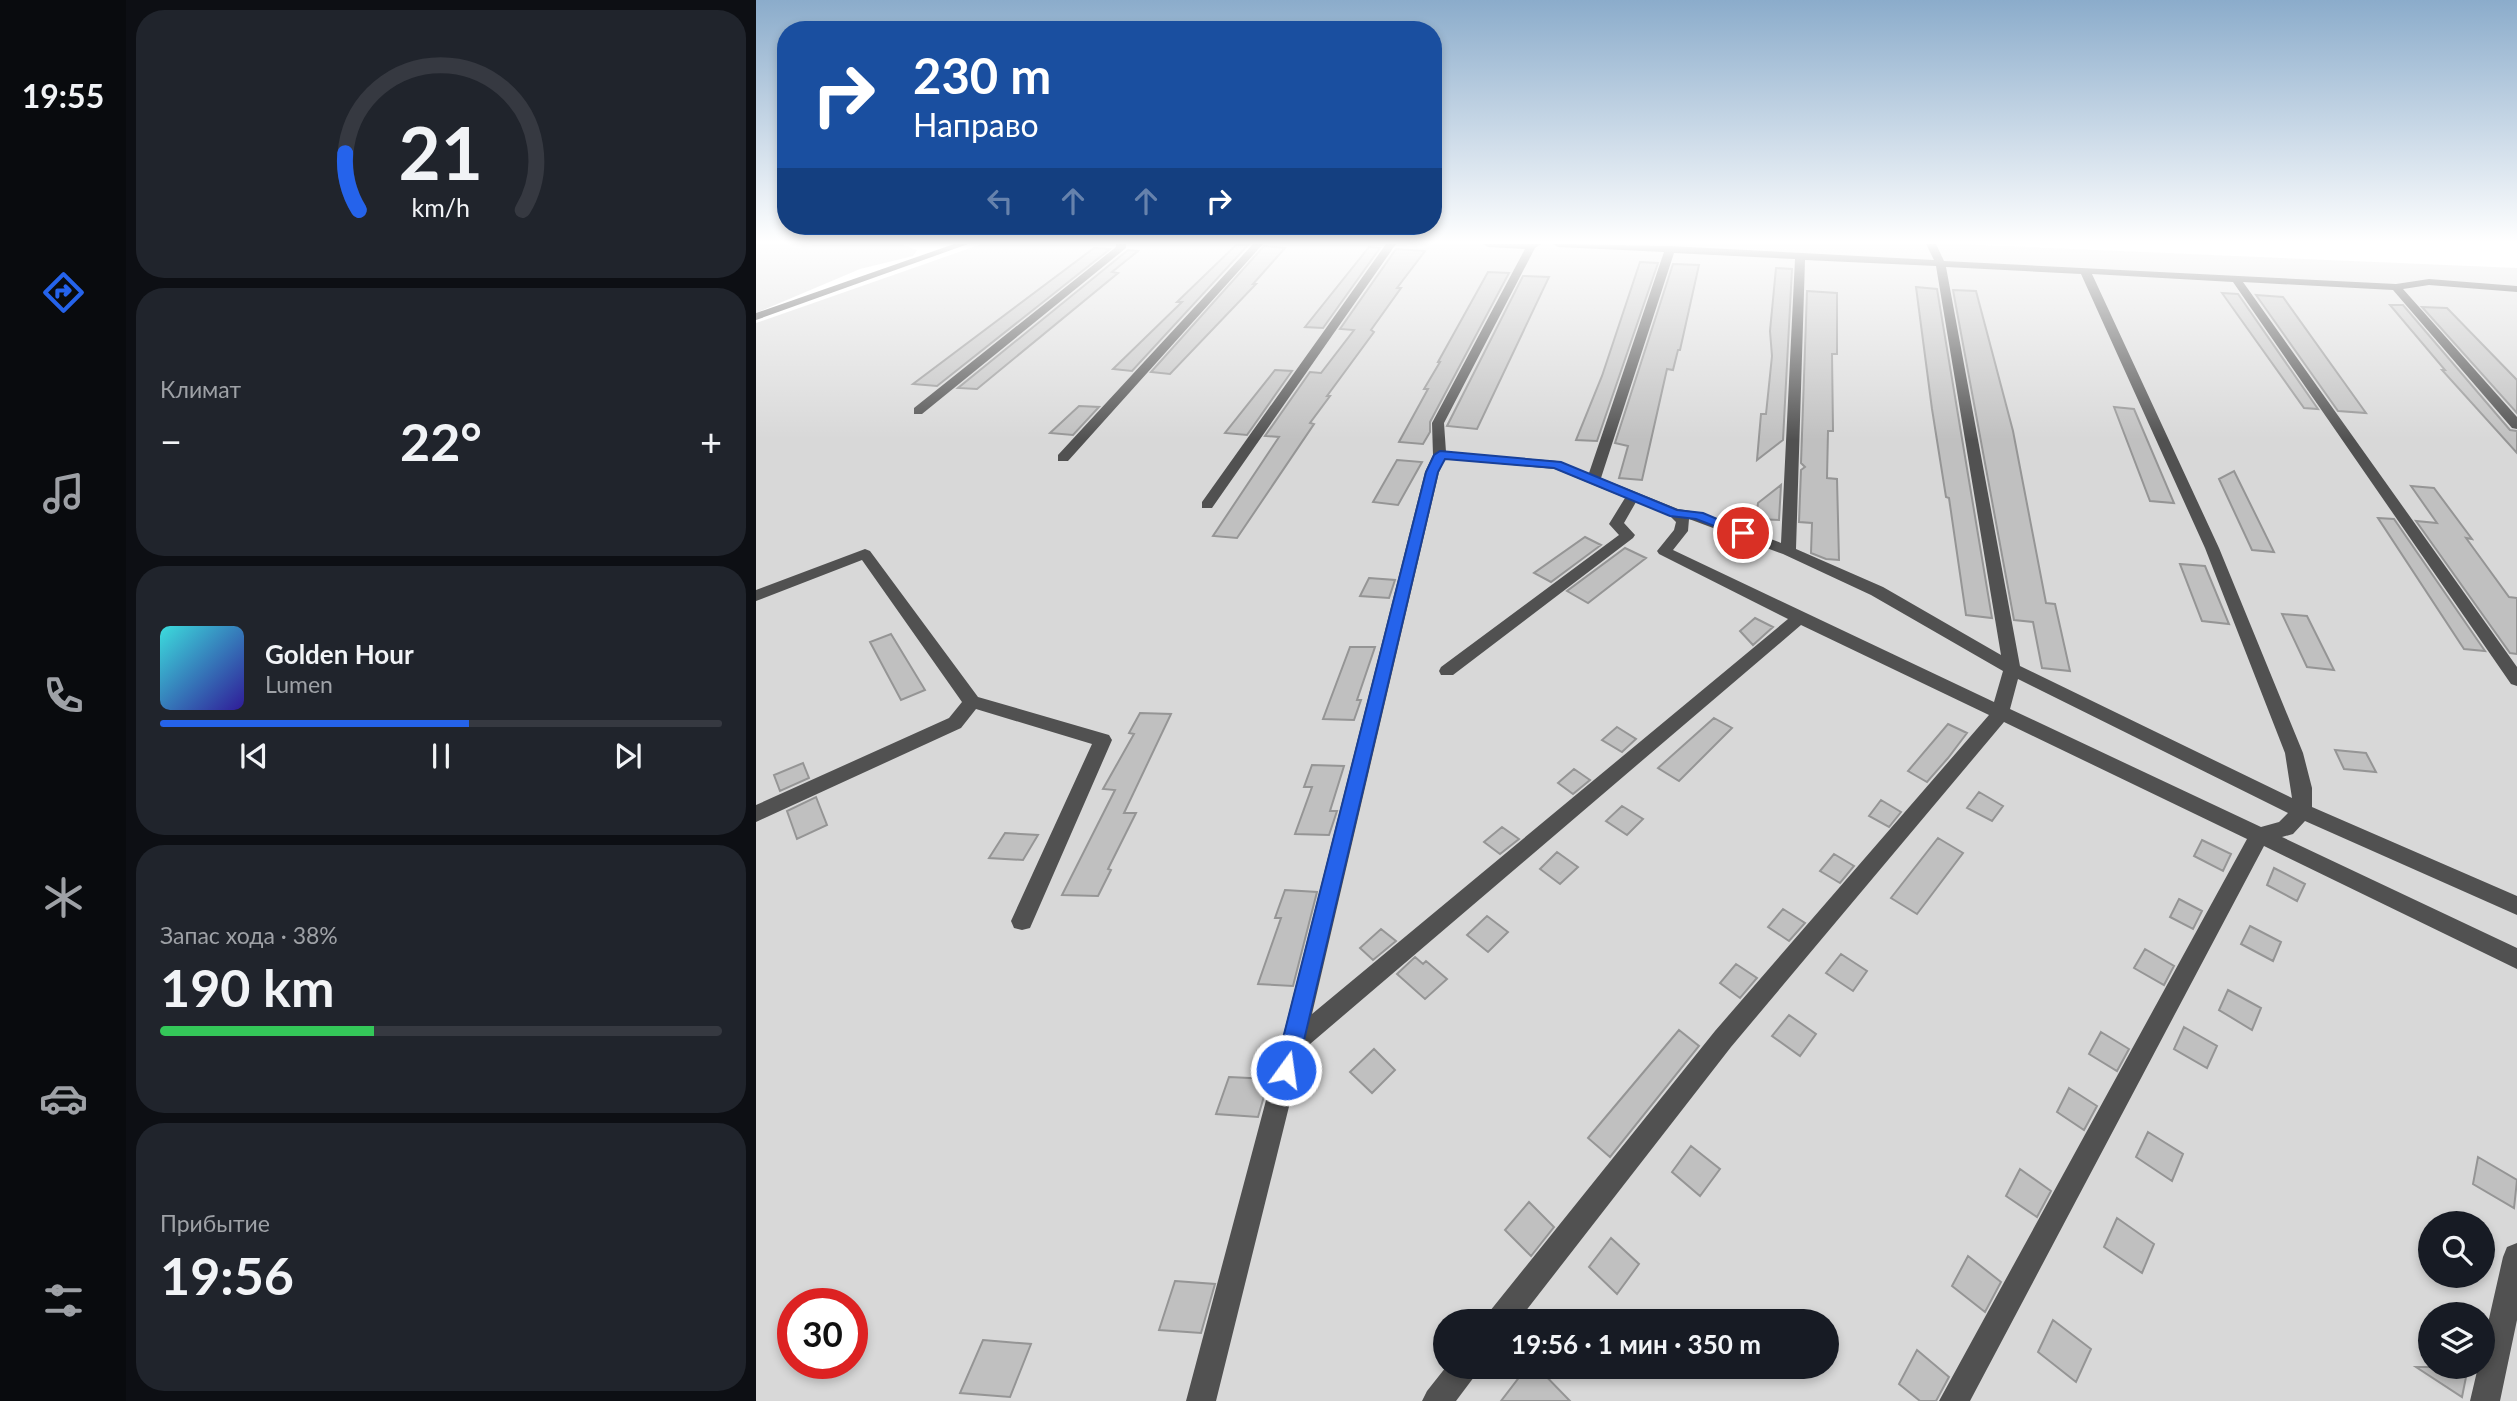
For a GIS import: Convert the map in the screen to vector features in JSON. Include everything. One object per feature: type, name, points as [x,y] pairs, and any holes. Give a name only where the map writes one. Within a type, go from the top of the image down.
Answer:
[{"type":"street","points":[[756,317],[778,309]]},
{"type":"street","points":[[918,411],[1045,309]]},
{"type":"street","points":[[1063,458],[1198,309]]},
{"type":"street","points":[[1207,505],[1345,309]]},
{"type":"street","points":[[1201,1401],[1293,1044],[1432,472],[1440,455],[1438,423],[1499,309]]},
{"type":"street","points":[[1594,479],[1650,309]]},
{"type":"street","points":[[1788,551],[1798,309]]},
{"type":"street","points":[[1509,1309],[1723,1039],[2000,714],[2012,669],[1948,309]]},
{"type":"street","points":[[1954,1401],[2259,836],[2286,828],[2302,811],[2302,788],[2294,752],[2213,548],[2103,309]]},
{"type":"street","points":[[2257,309],[2517,680]]},
{"type":"street","points":[[2416,309],[2517,425]]},
{"type":"street","points":[[1440,455],[1557,465],[1675,513],[1698,516],[1788,551],[1877,591],[2012,669],[2302,811],[2517,906]]},
{"type":"street","points":[[1447,671],[1628,535],[1616,524],[1633,496]]},
{"type":"street","points":[[1675,513],[1684,521],[1681,531],[1664,551],[1799,618],[2517,959]]},
{"type":"street","points":[[756,596],[865,554],[972,702],[1103,740],[1022,921]]},
{"type":"street","points":[[1293,1044],[1799,618]]},
{"type":"street","points":[[756,814],[955,723],[972,702]]},
{"type":"street","points":[[2485,1401],[2517,1257]]},
{"type":"street","points":[[1437,1401],[1454,1379]]},
{"type":"shaded area","points":[[795,309],[2517,309],[2517,1401],[756,1401],[756,323]]},
{"type":"building","points":[[1012,309],[1034,309],[937,386],[913,384]]},
{"type":"building","points":[[1055,309],[1074,309],[977,389],[958,388]]},
{"type":"building","points":[[1174,309],[1189,309],[1132,371],[1113,369]]},
{"type":"building","points":[[1207,309],[1232,309],[1170,374],[1151,372]]},
{"type":"building","points":[[1319,309],[1336,309],[1323,328],[1305,327]]},
{"type":"building","points":[[1354,309],[1386,309],[1371,330],[1374,332],[1327,396],[1330,396],[1310,423],[1314,424],[1237,538],[1213,536],[1279,437],[1265,436],[1310,372],[1321,373],[1354,330],[1340,329]]},
{"type":"building","points":[[1467,309],[1490,309],[1430,422],[1430,432],[1423,444],[1399,442],[1428,389],[1424,389]]},
{"type":"building","points":[[1506,309],[1534,309],[1477,429],[1447,426]]},
{"type":"building","points":[[1624,309],[1642,309],[1597,441],[1576,440],[1602,376]]},
{"type":"building","points":[[1658,309],[1689,309],[1673,370],[1667,369],[1642,480],[1619,478],[1628,446],[1615,443]]},
{"type":"building","points":[[1772,309],[1790,309],[1783,440],[1757,460],[1761,414],[1766,414],[1772,356]]},
{"type":"building","points":[[1806,309],[1837,309],[1837,354],[1832,354],[1833,431],[1828,431],[1827,478],[1837,479],[1839,560],[1826,559],[1811,553],[1812,523],[1799,522],[1801,470],[1805,467],[1801,463]]},
{"type":"building","points":[[1919,309],[1940,309],[1992,618],[1966,615],[1949,498],[1946,497]]},
{"type":"building","points":[[1957,309],[1981,309],[2013,431],[2046,603],[2055,604],[2070,671],[2042,668],[2033,622],[2014,620]]},
{"type":"building","points":[[2234,309],[2249,309],[2318,409],[2304,408]]},
{"type":"building","points":[[2266,309],[2292,309],[2366,413],[2338,411]]},
{"type":"building","points":[[2394,309],[2407,309],[2510,430],[2517,431],[2517,453],[2442,370],[2445,370]]},
{"type":"building","points":[[2424,309],[2448,309],[2517,380],[2517,413]]},
{"type":"building","points":[[1275,370],[1292,371],[1247,435],[1225,433]]},
{"type":"building","points":[[1079,406],[1099,407],[1073,435],[1050,433]]},
{"type":"building","points":[[2114,407],[2134,409],[2174,503],[2150,501]]},
{"type":"building","points":[[1397,460],[1422,462],[1398,505],[1373,502]]},
{"type":"building","points":[[2234,471],[2274,552],[2252,550],[2219,479]]},
{"type":"building","points":[[1781,485],[1779,520],[1756,519],[1758,503]]},
{"type":"building","points":[[2411,486],[2434,488],[2472,539],[2466,538],[2509,597],[2517,598],[2517,654],[2510,653],[2416,521],[2437,523]]},
{"type":"building","points":[[2378,518],[2394,519],[2485,651],[2464,649]]},
{"type":"building","points":[[1585,537],[1601,545],[1551,582],[1534,573]]},
{"type":"building","points":[[1625,548],[1646,558],[1588,603],[1567,591]]},
{"type":"building","points":[[2180,564],[2205,566],[2229,624],[2202,621]]},
{"type":"building","points":[[1369,578],[1395,580],[1389,598],[1360,596]]},
{"type":"building","points":[[2282,614],[2307,616],[2334,670],[2307,667]]},
{"type":"building","points":[[1755,618],[1773,627],[1753,645],[1740,631]]},
{"type":"building","points":[[891,634],[925,690],[901,700],[870,642]]},
{"type":"building","points":[[1350,647],[1375,647],[1357,700],[1361,700],[1354,720],[1323,719]]},
{"type":"building","points":[[1140,713],[1171,714],[1124,813],[1136,813],[1108,869],[1111,870],[1098,896],[1062,895],[1115,790],[1103,789],[1134,734],[1129,733]]},
{"type":"building","points":[[1714,718],[1732,728],[1679,781],[1658,768]]},
{"type":"building","points":[[1948,724],[1967,733],[1948,758],[1927,782],[1908,771]]},
{"type":"building","points":[[1617,727],[1636,739],[1622,752],[1602,740]]},
{"type":"building","points":[[2335,750],[2366,753],[2376,772],[2344,769]]},
{"type":"building","points":[[803,763],[809,778],[780,791],[774,775]]},
{"type":"building","points":[[1312,765],[1344,766],[1330,811],[1337,811],[1329,835],[1295,834],[1312,787],[1304,787]]},
{"type":"building","points":[[1574,769],[1590,780],[1573,794],[1558,783]]},
{"type":"building","points":[[1979,792],[2003,806],[1992,821],[1967,808]]},
{"type":"building","points":[[816,797],[827,825],[797,839],[787,811]]},
{"type":"building","points":[[1881,800],[1901,812],[1889,827],[1869,816]]},
{"type":"building","points":[[1622,806],[1643,819],[1627,835],[1606,821]]},
{"type":"building","points":[[1502,827],[1519,839],[1500,854],[1484,842]]},
{"type":"building","points":[[1005,833],[1038,835],[1023,860],[989,858]]},
{"type":"building","points":[[1938,838],[1963,853],[1917,914],[1891,898]]},
{"type":"building","points":[[2202,840],[2231,854],[2223,871],[2194,856]]},
{"type":"building","points":[[1557,852],[1578,867],[1560,884],[1540,869]]},
{"type":"building","points":[[1834,854],[1854,866],[1840,883],[1820,871]]},
{"type":"building","points":[[2274,868],[2305,884],[2297,901],[2267,885]]},
{"type":"building","points":[[1285,890],[1317,892],[1293,986],[1258,984],[1281,918],[1275,918]]},
{"type":"building","points":[[2179,899],[2202,911],[2193,929],[2170,917]]},
{"type":"building","points":[[1783,909],[1805,923],[1789,941],[1768,927]]},
{"type":"building","points":[[1487,916],[1508,932],[1488,952],[1467,935]]},
{"type":"building","points":[[2250,926],[2281,942],[2273,961],[2241,944]]},
{"type":"building","points":[[1381,929],[1396,941],[1373,960],[1360,948]]},
{"type":"building","points":[[2145,949],[2174,966],[2164,985],[2134,968]]},
{"type":"building","points":[[1841,954],[1867,971],[1853,991],[1826,973]]},
{"type":"building","points":[[1415,957],[1423,964],[1426,961],[1447,979],[1425,999],[1397,974]]},
{"type":"building","points":[[1736,964],[1757,978],[1740,998],[1720,983]]},
{"type":"building","points":[[2228,990],[2261,1008],[2252,1030],[2219,1010]]},
{"type":"building","points":[[1789,1015],[1816,1034],[1800,1056],[1772,1036]]},
{"type":"building","points":[[2184,1027],[2217,1046],[2207,1068],[2174,1049]]},
{"type":"building","points":[[1679,1030],[1699,1046],[1610,1157],[1588,1138]]},
{"type":"building","points":[[2101,1032],[2129,1049],[2117,1071],[2089,1054]]},
{"type":"building","points":[[1374,1049],[1395,1070],[1372,1093],[1350,1072]]},
{"type":"building","points":[[1229,1077],[1269,1079],[1258,1117],[1216,1114]]},
{"type":"building","points":[[2069,1088],[2097,1106],[2084,1130],[2057,1112]]},
{"type":"building","points":[[2148,1132],[2183,1154],[2172,1181],[2136,1157]]},
{"type":"building","points":[[1691,1146],[1720,1169],[1700,1196],[1672,1172]]},
{"type":"building","points":[[2478,1157],[2517,1180],[2514,1208],[2473,1184]]},
{"type":"building","points":[[2020,1169],[2051,1191],[2037,1217],[2006,1196]]},
{"type":"building","points":[[1529,1202],[1554,1227],[1531,1256],[1505,1230]]},
{"type":"building","points":[[2117,1218],[2154,1244],[2142,1273],[2104,1247]]},
{"type":"building","points":[[1611,1238],[1639,1264],[1617,1294],[1589,1267]]},
{"type":"building","points":[[1968,1256],[2001,1282],[1985,1312],[1952,1286]]},
{"type":"building","points":[[1175,1281],[1215,1284],[1201,1333],[1159,1330]]},
{"type":"building","points":[[2053,1320],[2091,1349],[2076,1382],[2038,1352]]},
{"type":"building","points":[[983,1340],[1031,1344],[1010,1397],[960,1393]]},
{"type":"building","points":[[1917,1350],[1949,1377],[1936,1401],[1920,1401],[1899,1384]]},
{"type":"building","points":[[1518,1379],[1549,1379],[1570,1401],[1501,1401]]},
{"type":"building","points":[[2434,1379],[2466,1379],[2462,1397]]},
{"type":"route","points":[[1286,1070],[1432,472],[1440,455],[1557,465],[1675,513],[1698,516],[1743,533]]}]
